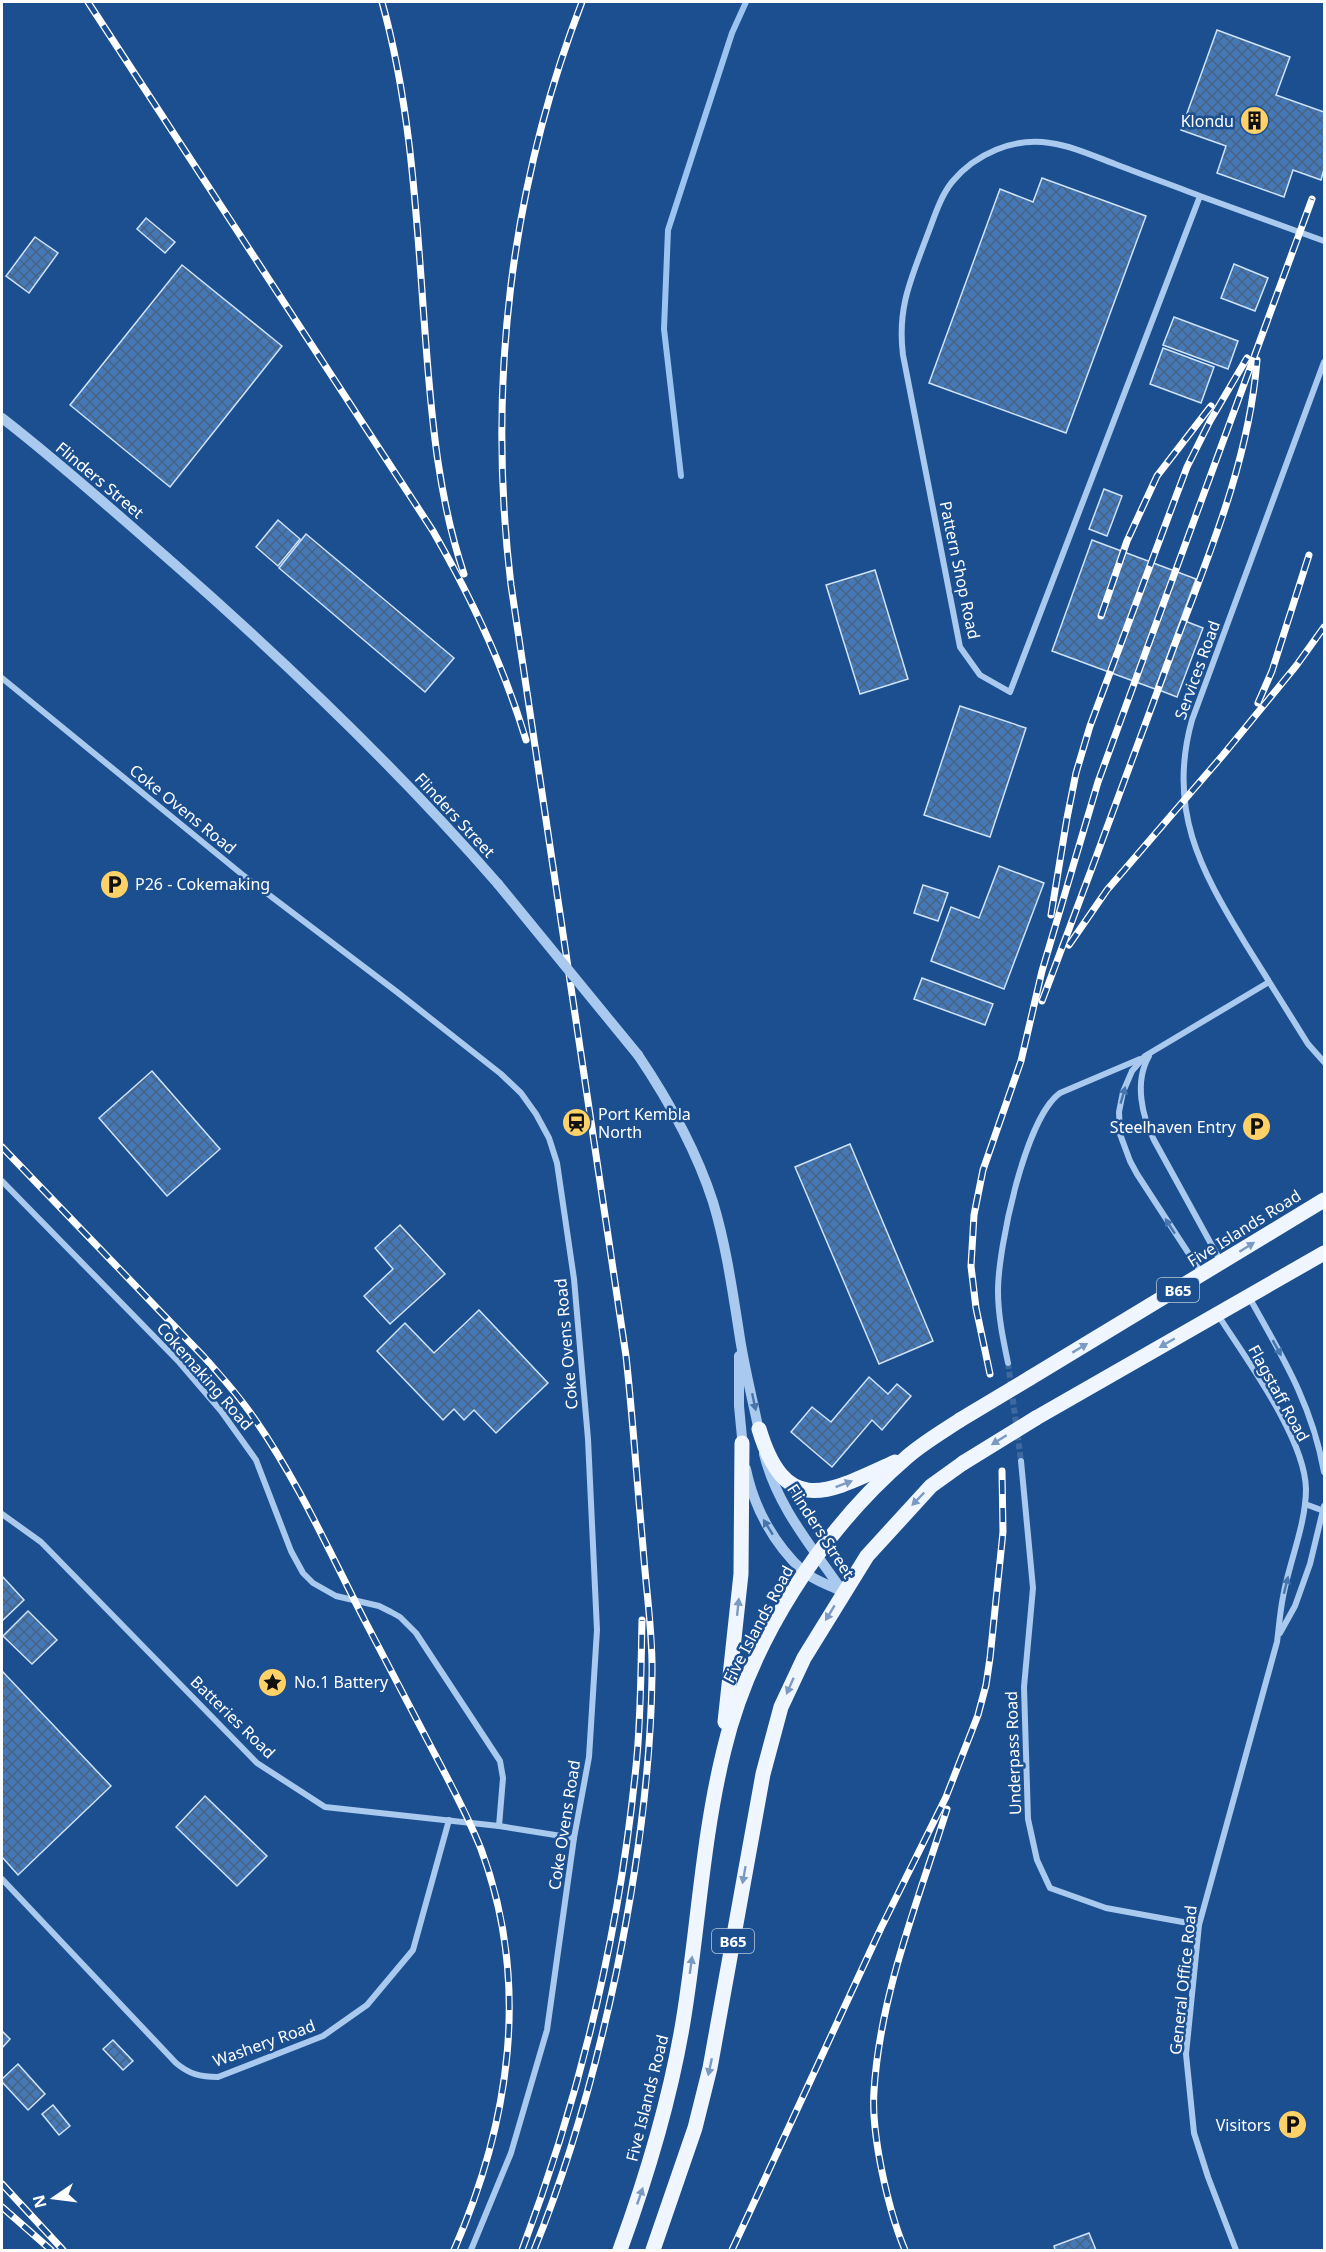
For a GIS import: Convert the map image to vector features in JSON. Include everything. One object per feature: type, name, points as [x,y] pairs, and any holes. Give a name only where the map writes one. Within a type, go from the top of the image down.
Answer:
[{"type":"main road","name":"Five Islands Road","points":[[620,2250],[661,2127],[683,2023],[719,1770],[730,1726],[744,1688],[771,1631],[805,1573],[857,1505],[908,1456],[960,1420],[1324,1200]]},
{"type":"main road","name":"B65","points":[[653,2250],[692,2139],[710,2068],[759,1795],[772,1736],[791,1683],[843,1592],[867,1556],[931,1486],[963,1463],[1036,1418],[1324,1253]]},
{"type":"main road","points":[[759,1429],[766,1453],[778,1473],[789,1484],[801,1489],[824,1491],[841,1486],[908,1456]]},
{"type":"main road","points":[[719,1770],[741,1574],[742,1443]]},
{"type":"street","name":"Pattern Shop Road","points":[[1200,196],[1010,692],[980,675],[960,647],[903,355],[902,310],[909,284],[946,191],[967,167],[992,152],[1026,142],[1049,143],[1070,148],[1324,241]]},
{"type":"street","name":"Services Road","points":[[1324,362],[1195,712],[1186,741],[1183,763],[1184,802],[1194,842],[1213,891],[1308,1044],[1324,1062]]},
{"type":"street","name":"Flinders Street","points":[[2,418],[223,607],[388,764],[464,844],[638,1055],[683,1129],[712,1200],[727,1254],[739,1335],[767,1468],[778,1495],[793,1522],[843,1592]]},
{"type":"street","name":"Coke Ovens Road","points":[[2,678],[244,876],[501,1074],[521,1093],[549,1138],[561,1187],[579,1325],[588,1439],[597,1630],[589,1757],[574,1838],[547,2030],[511,2153],[471,2250]]},
{"type":"street","points":[[1008,1363],[998,1304],[1000,1256],[1011,1200],[1040,1119],[1049,1102],[1060,1093],[1120,1069],[1153,1051],[1269,982]]},
{"type":"street","points":[[1153,1051],[1147,1059],[1142,1077],[1142,1099],[1146,1120],[1162,1155],[1221,1263]]},
{"type":"street","points":[[1153,1051],[1140,1061],[1125,1087],[1119,1112],[1120,1134],[1131,1163],[1202,1275]]},
{"type":"street","name":"Cokemaking Road","points":[[2,1181],[178,1362],[221,1411],[256,1460],[291,1551],[303,1573],[313,1583],[336,1596],[379,1606],[391,1612],[400,1617],[416,1633],[500,1761],[503,1778],[499,1826]]},
{"type":"street","name":"Flagstaff Road","points":[[1249,1297],[1296,1381],[1306,1404],[1315,1430],[1324,1472]]},
{"type":"street","name":"Flagstaff Road","points":[[1218,1314],[1269,1397],[1291,1438],[1304,1473],[1305,1504]]},
{"type":"street","name":"Flinders Street","points":[[739,1335],[739,1406],[742,1443],[749,1482],[762,1517],[778,1542],[805,1573],[843,1592]]},
{"type":"street","name":"Underpass Road","points":[[1021,1461],[1033,1588],[1024,1687],[1028,1819],[1037,1860],[1050,1888],[1106,1908],[1199,1925]]},
{"type":"street","points":[[1305,1504],[1324,1509]]},
{"type":"street","name":"General Office Road","points":[[1236,2250],[1194,2133],[1186,2054],[1199,1925],[1277,1642],[1282,1597],[1305,1504]]},
{"type":"street","name":"General Office Road","points":[[1277,1642],[1299,1596],[1324,1509]]},
{"type":"street","name":"Batteries Road","points":[[2,1514],[41,1542],[257,1763],[325,1807],[499,1826],[574,1838]]},
{"type":"street","name":"Washery Road","points":[[2,1880],[176,2063],[188,2073],[218,2077],[323,2037],[367,2005],[413,1950],[449,1820]]},
{"type":"building","name":"Klondu","points":[[1217,30],[1290,57],[1276,95],[1324,112],[1324,169],[1321,180],[1293,170],[1284,197],[1217,173],[1226,146],[1181,130]]},
{"type":"building","points":[[1042,178],[1146,216],[1066,433],[929,383],[1000,189],[1033,202]]},
{"type":"building","points":[[146,218],[175,242],[165,253],[137,229]]},
{"type":"building","points":[[35,237],[58,253],[29,293],[6,276]]},
{"type":"building","points":[[1234,264],[1268,278],[1255,311],[1221,298]]},
{"type":"building","points":[[182,265],[282,346],[170,487],[70,405]]},
{"type":"building","points":[[1174,317],[1238,341],[1228,369],[1163,345]]},
{"type":"building","points":[[1163,348],[1214,367],[1201,403],[1150,384]]},
{"type":"building","points":[[1104,489],[1122,496],[1107,536],[1089,529]]},
{"type":"building","points":[[278,520],[300,539],[278,566],[256,547]]},
{"type":"building","points":[[306,534],[454,658],[425,692],[279,568]]},
{"type":"building","points":[[1092,540],[1196,579],[1155,689],[1052,651]]},
{"type":"building","points":[[875,570],[908,679],[860,694],[826,585]]},
{"type":"building","points":[[1185,621],[1203,628],[1177,697],[1159,690]]},
{"type":"building","points":[[960,706],[1026,728],[990,837],[924,815]]},
{"type":"building","points":[[999,866],[1044,883],[1004,989],[931,961],[951,907],[979,918]]},
{"type":"building","points":[[923,885],[948,893],[938,921],[914,913]]},
{"type":"building","points":[[922,978],[993,1004],[985,1025],[914,999]]},
{"type":"building","points":[[152,1071],[220,1149],[167,1196],[99,1118]]},
{"type":"building","name":"Port Kembla North","points":[[576,1111],[579,1129],[569,1131],[566,1113]]},
{"type":"building","points":[[850,1144],[933,1341],[879,1364],[795,1167]]},
{"type":"building","points":[[400,1225],[445,1274],[390,1324],[364,1296],[393,1269],[375,1248]]},
{"type":"building","points":[[479,1310],[548,1383],[496,1433],[474,1410],[464,1420],[454,1409],[443,1420],[377,1351],[405,1323],[434,1353]]},
{"type":"building","points":[[869,1377],[888,1394],[897,1384],[911,1396],[882,1430],[872,1420],[832,1467],[791,1432],[812,1407],[831,1422]]},
{"type":"building","points":[[2,1576],[24,1600],[2,1621]]},
{"type":"building","points":[[28,1611],[57,1640],[32,1664],[3,1636]]},
{"type":"building","points":[[2,1671],[111,1786],[18,1875],[2,1857]]},
{"type":"building","points":[[205,1796],[267,1856],[237,1886],[176,1827]]},
{"type":"building","points":[[2,2031],[10,2039],[2,2048]]},
{"type":"building","points":[[113,2040],[133,2061],[123,2070],[103,2049]]},
{"type":"building","points":[[18,2064],[45,2094],[28,2110],[2,2082],[2,2079]]},
{"type":"building","points":[[53,2105],[70,2126],[59,2135],[42,2114]]},
{"type":"building","points":[[1089,2233],[1096,2250],[1055,2250],[1054,2246]]},
{"type":"waterway","points":[[681,476],[664,329],[668,230],[732,33],[746,2]]},
{"type":"tunnel","points":[[1008,1363],[1021,1461]]},
{"type":"railway","points":[[88,2],[433,531],[486,633],[508,686],[526,740]]},
{"type":"railway","points":[[382,2],[401,86],[407,129],[438,461],[448,518],[464,574]]},
{"type":"railway","points":[[534,2250],[581,2114],[616,1974],[641,1826],[649,1751],[652,1675],[650,1627],[626,1356],[511,585],[504,511],[502,437],[504,363],[511,289],[522,216],[537,144],[557,72],[582,2]]},
{"type":"railway","points":[[990,1374],[976,1308],[971,1266],[974,1215],[983,1170],[1021,1061],[1042,971],[1098,782],[1312,199]]},
{"type":"railway","points":[[1051,915],[1076,773],[1090,726],[1187,467],[1210,421],[1247,358]]},
{"type":"railway","points":[[1042,1001],[1225,509],[1253,398],[1257,360]]},
{"type":"railway","points":[[1101,616],[1127,541],[1157,476],[1211,406]]},
{"type":"railway","points":[[1258,703],[1272,671],[1309,555]]},
{"type":"railway","points":[[1069,945],[1107,890],[1223,755],[1296,666],[1324,627]]},
{"type":"railway","points":[[2,1147],[204,1357],[254,1418],[285,1467],[313,1518],[470,1823],[481,1849],[496,1899],[506,1950],[509,2001],[507,2052],[500,2102],[489,2152],[454,2250]]},
{"type":"railway","points":[[732,2250],[881,1928],[946,1797],[978,1715],[990,1658],[1003,1532],[1002,1471]]},
{"type":"railway","points":[[522,2250],[544,2190],[581,2069],[621,1883],[637,1756],[642,1620]]},
{"type":"railway","points":[[905,2250],[882,2172],[875,2128],[874,2091],[878,2055],[892,1983],[947,1809]]},
{"type":"railway","points":[[2,2184],[63,2250]]},
{"type":"railway","points":[[2,2207],[51,2250]]},
{"type":"place","name":"Klondu","points":[[1255,121]]},
{"type":"place","name":"P26 - Cokemaking","points":[[114,884]]},
{"type":"place","name":"Port Kembla North","points":[[577,1123]]},
{"type":"place","name":"Steelhaven Entry","points":[[1257,1127]]},
{"type":"place","name":"No.1 Battery","points":[[273,1682]]},
{"type":"place","name":"Visitors","points":[[1292,2125]]}]
